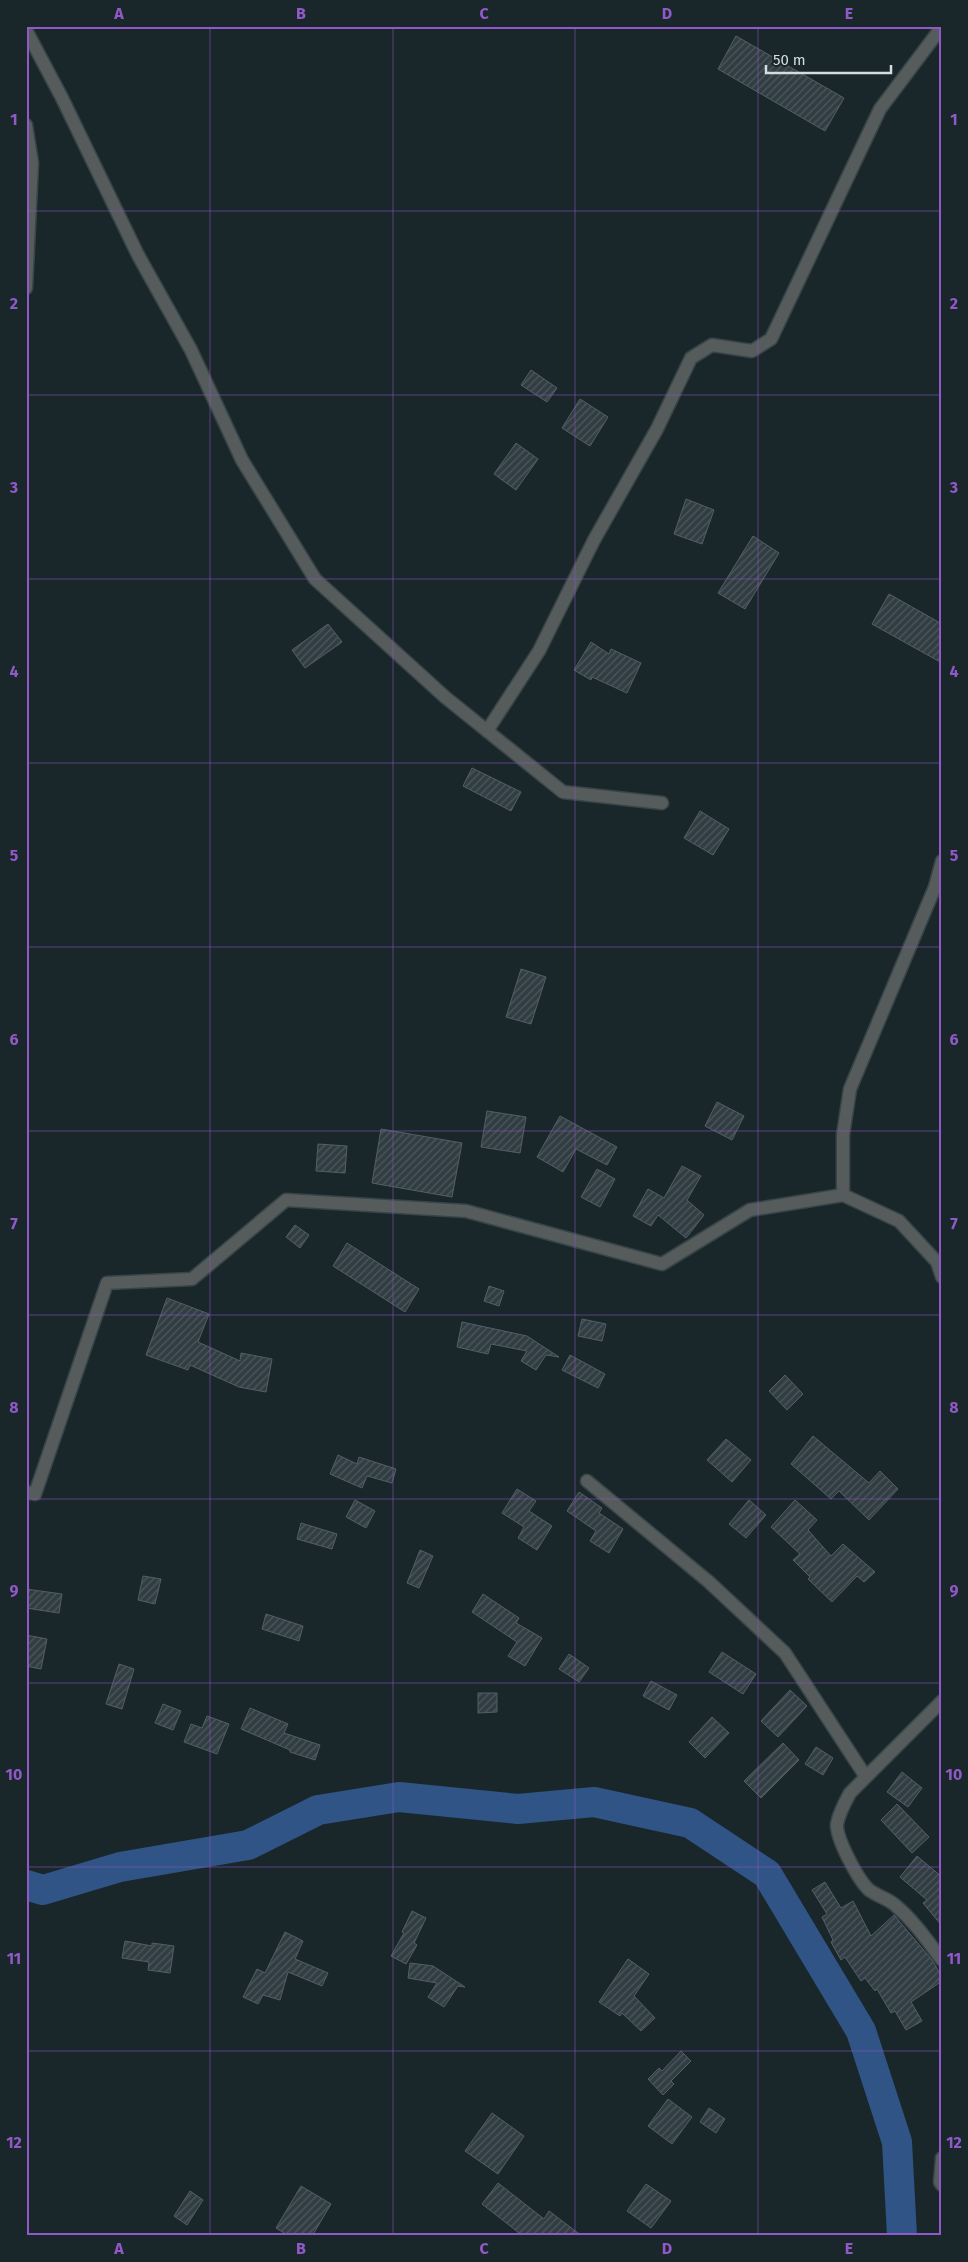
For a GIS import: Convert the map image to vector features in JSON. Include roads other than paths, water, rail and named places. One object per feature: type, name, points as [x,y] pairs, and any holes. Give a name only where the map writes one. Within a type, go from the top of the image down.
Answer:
[{"type":"street","points":[[26,30],[62,98],[138,254],[191,350],[242,460],[315,579],[445,697],[563,792],[662,803]]},
{"type":"street","points":[[487,731],[539,651],[594,540],[656,429],[691,358],[712,345],[752,351],[771,339],[880,110],[938,32],[942,30]]},
{"type":"street","points":[[26,125],[32,163],[26,288]]},
{"type":"street","points":[[844,1195],[843,1135],[850,1089],[935,887],[942,861]]},
{"type":"street","points":[[26,1492],[35,1494],[107,1283],[192,1279],[286,1200],[466,1211],[662,1264],[750,1210],[844,1195],[899,1221],[937,1262],[942,1277]]},
{"type":"street","points":[[588,1481],[709,1582],[785,1654],[866,1777]]},
{"type":"street","points":[[942,1701],[850,1792],[842,1808],[837,1825],[840,1840],[852,1865],[868,1889],[900,1910],[919,1928],[942,1960]]},
{"type":"street","points":[[942,2158],[940,2182],[942,2185]]},
{"type":"waterway","points":[[26,1885],[43,1890],[120,1867],[248,1845],[318,1810],[399,1797],[518,1809],[594,1802],[690,1823],[767,1874],[861,2031],[897,2142],[902,2236]]}]
